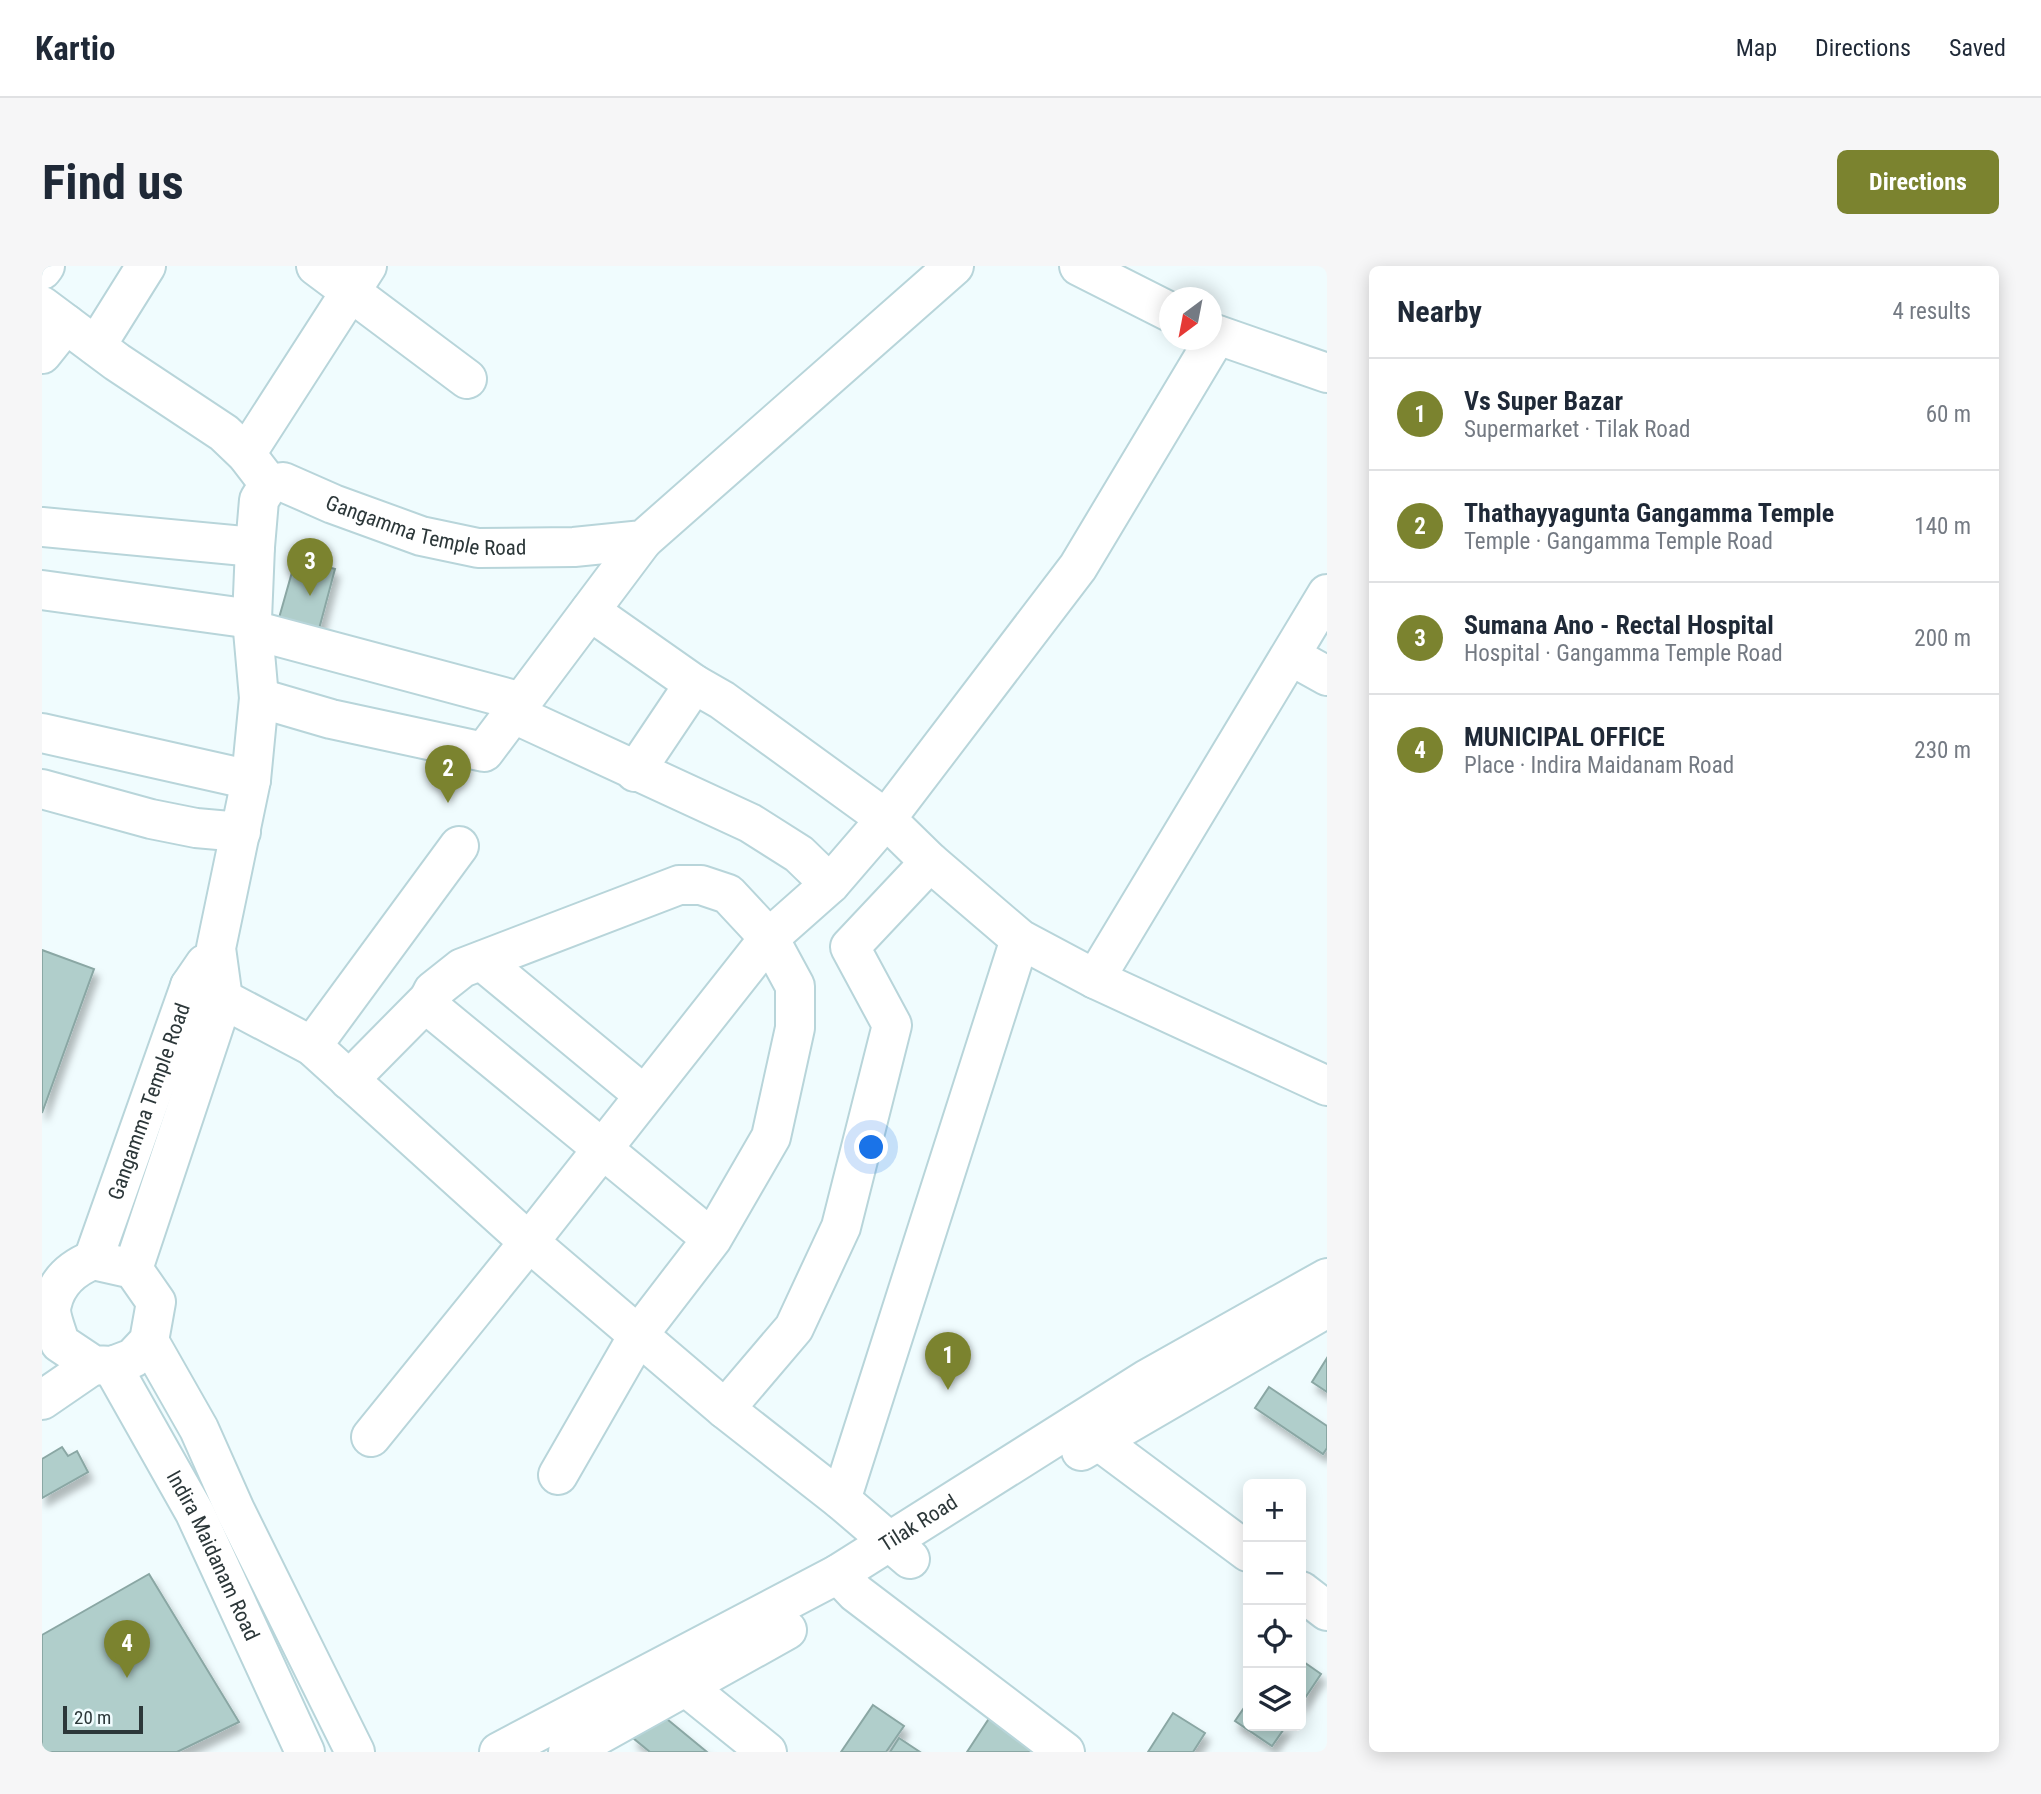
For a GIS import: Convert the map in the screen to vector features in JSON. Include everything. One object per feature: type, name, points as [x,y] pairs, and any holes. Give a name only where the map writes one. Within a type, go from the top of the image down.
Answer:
[{"type":"street","points":[[96,346],[146,266]]},
{"type":"street","points":[[316,266],[359,279],[467,379]]},
{"type":"street","points":[[258,698],[331,719],[484,752],[643,540],[954,266]]},
{"type":"street","points":[[1079,266],[1159,306]]},
{"type":"street","points":[[246,454],[359,279]]},
{"type":"street","points":[[42,354],[54,315],[224,433],[246,454],[270,484]]},
{"type":"street","points":[[1222,337],[1327,373]]},
{"type":"street","points":[[371,1437],[529,1242],[769,937],[830,884],[886,819],[1078,567],[1205,350]]},
{"type":"street","name":"Gangamma Temple Road","points":[[133,1269],[207,993],[251,780],[258,698],[252,624],[255,547],[259,500],[270,484],[283,482],[333,504],[421,536],[478,548],[573,547],[643,540]]},
{"type":"street","points":[[42,527],[255,547]]},
{"type":"street","points":[[42,590],[252,624],[518,708],[635,772],[750,823],[799,854],[830,884]]},
{"type":"street","points":[[1096,979],[1327,594]]},
{"type":"street","points":[[590,611],[694,684],[722,700],[886,819],[930,862],[1020,939],[1096,979],[1327,1086]]},
{"type":"street","points":[[1291,656],[1327,676]]},
{"type":"street","points":[[635,772],[694,684]]},
{"type":"street","points":[[42,733],[251,780]]},
{"type":"street","points":[[42,789],[151,820],[240,832]]},
{"type":"street","points":[[312,1046],[459,846]]},
{"type":"street","points":[[726,1409],[794,1328],[841,1227],[892,1026],[850,947],[930,862]]},
{"type":"street","points":[[349,1080],[429,999],[433,991],[462,968],[679,885],[701,885],[728,894],[769,937],[794,986],[795,1028],[771,1136],[712,1239],[639,1334],[558,1475]]},
{"type":"street","points":[[841,1500],[1020,939]]},
{"type":"street","points":[[482,961],[644,1095]]},
{"type":"street","points":[[207,993],[312,1046],[529,1242],[726,1409],[901,1550]]},
{"type":"street","name":"Gangamma Temple Road","points":[[58,1280],[207,993]]},
{"type":"street","points":[[429,999],[431,1008],[712,1239]]},
{"type":"street","points":[[42,1400],[102,1366],[133,1358],[149,1341],[156,1302],[133,1269],[58,1280],[60,1343],[102,1366]]},
{"type":"street","name":"Tilak Road","points":[[1087,1432],[1147,1379],[1327,1278]]},
{"type":"street","name":"Tilak Road","points":[[568,1752],[685,1686],[1087,1432],[1327,1308]]},
{"type":"street","points":[[149,1341],[200,1429],[234,1510],[355,1752]]},
{"type":"street","name":"Indira Maidanam Road","points":[[102,1366],[195,1513],[305,1752]]},
{"type":"street","points":[[1087,1432],[1243,1548]]},
{"type":"street","points":[[847,1583],[1065,1752]]},
{"type":"street","name":"Tilak Road","points":[[499,1752],[847,1583]]},
{"type":"street","points":[[1306,1595],[1327,1611]]},
{"type":"street","points":[[685,1686],[767,1752]]},
{"type":"building","points":[[296,558],[335,569],[319,629],[279,618]]},
{"type":"building","points":[[42,950],[94,969],[42,1113]]},
{"type":"building","points":[[1327,1358],[1327,1392],[1312,1382]]},
{"type":"building","points":[[1269,1387],[1327,1426],[1327,1448],[1323,1454],[1255,1408]]},
{"type":"building","points":[[62,1447],[68,1456],[77,1451],[88,1472],[42,1498],[42,1459]]},
{"type":"building","points":[[149,1574],[239,1722],[177,1752],[42,1752],[42,1635]]},
{"type":"building","points":[[1306,1664],[1321,1674],[1306,1696]]},
{"type":"building","points":[[873,1705],[904,1726],[886,1752],[841,1752]]},
{"type":"building","points":[[1243,1709],[1243,1726],[1235,1721]]},
{"type":"building","points":[[656,1710],[707,1752],[650,1752],[633,1738]]},
{"type":"building","points":[[1173,1713],[1205,1733],[1193,1752],[1148,1752]]},
{"type":"building","points":[[990,1717],[1042,1752],[967,1752]]},
{"type":"building","points":[[1250,1731],[1282,1731],[1272,1746]]},
{"type":"building","points":[[899,1738],[920,1752],[890,1752]]},
{"type":"place","name":"Sumana Ano - Rectal Hospital","points":[[310,596]]},
{"type":"place","name":"Thathayyagunta Gangamma Temple","points":[[448,803]]},
{"type":"place","name":"Vs Super Bazar","points":[[948,1390]]},
{"type":"place","name":"MUNICIPAL OFFICE","points":[[127,1678]]}]
